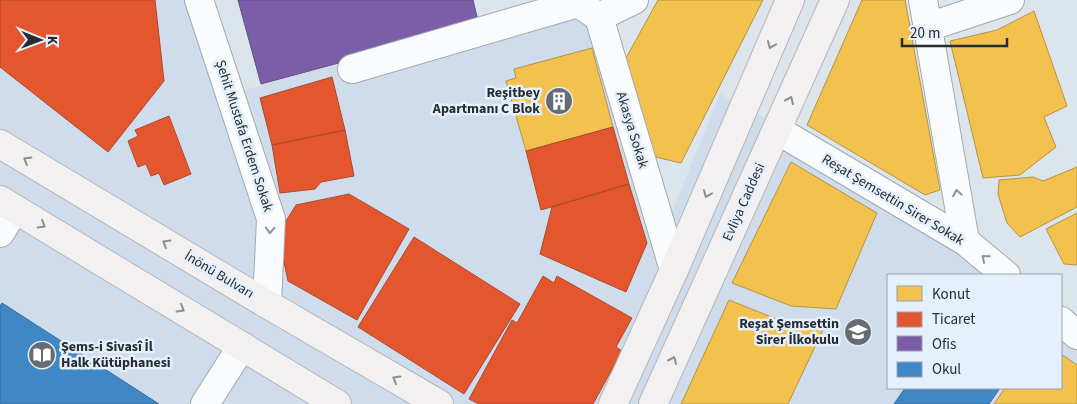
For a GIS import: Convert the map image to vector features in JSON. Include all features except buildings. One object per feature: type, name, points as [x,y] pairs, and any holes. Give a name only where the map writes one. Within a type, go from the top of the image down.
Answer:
[{"type":"main road","points":[[612,404],[674,270],[790,0]]},
{"type":"main road","name":"Evliya Caddesi","points":[[653,404],[835,0]]},
{"type":"main road","name":"İnönü Bulvarı","points":[[0,144],[438,404]]},
{"type":"main road","points":[[7,204],[337,404]]},
{"type":"street","name":"Şehit Mustafa Erdem Sokak","points":[[199,0],[271,219],[267,304]]},
{"type":"street","points":[[352,69],[584,7],[634,0]]},
{"type":"street","points":[[923,0],[965,241]]},
{"type":"street","points":[[928,27],[1010,0]]},
{"type":"street","name":"Akasya Sokak","points":[[584,7],[674,270]]},
{"type":"street","name":"Reşat Şemsettin Sirer Sokak","points":[[777,130],[965,241],[1005,274]]},
{"type":"street","points":[[0,233],[7,204]]},
{"type":"street","points":[[1062,322],[1077,335]]},
{"type":"street","points":[[205,404],[242,346]]},
{"type":"shaded area","points":[[0,0],[212,0],[242,91],[554,0],[588,0],[660,241],[720,94],[925,203],[1018,274],[887,274],[887,389],[1062,389],[1062,308],[1077,320],[1077,404],[0,404]]},
{"type":"place","name":"Reşitbey Apartmanı C Blok","points":[[559,101]]},
{"type":"place","name":"Reşat Şemsettin Sirer İlkokulu","points":[[858,332]]},
{"type":"place","name":"Şems-i Sivasî İl Halk Kütüphanesi","points":[[42,355]]}]
